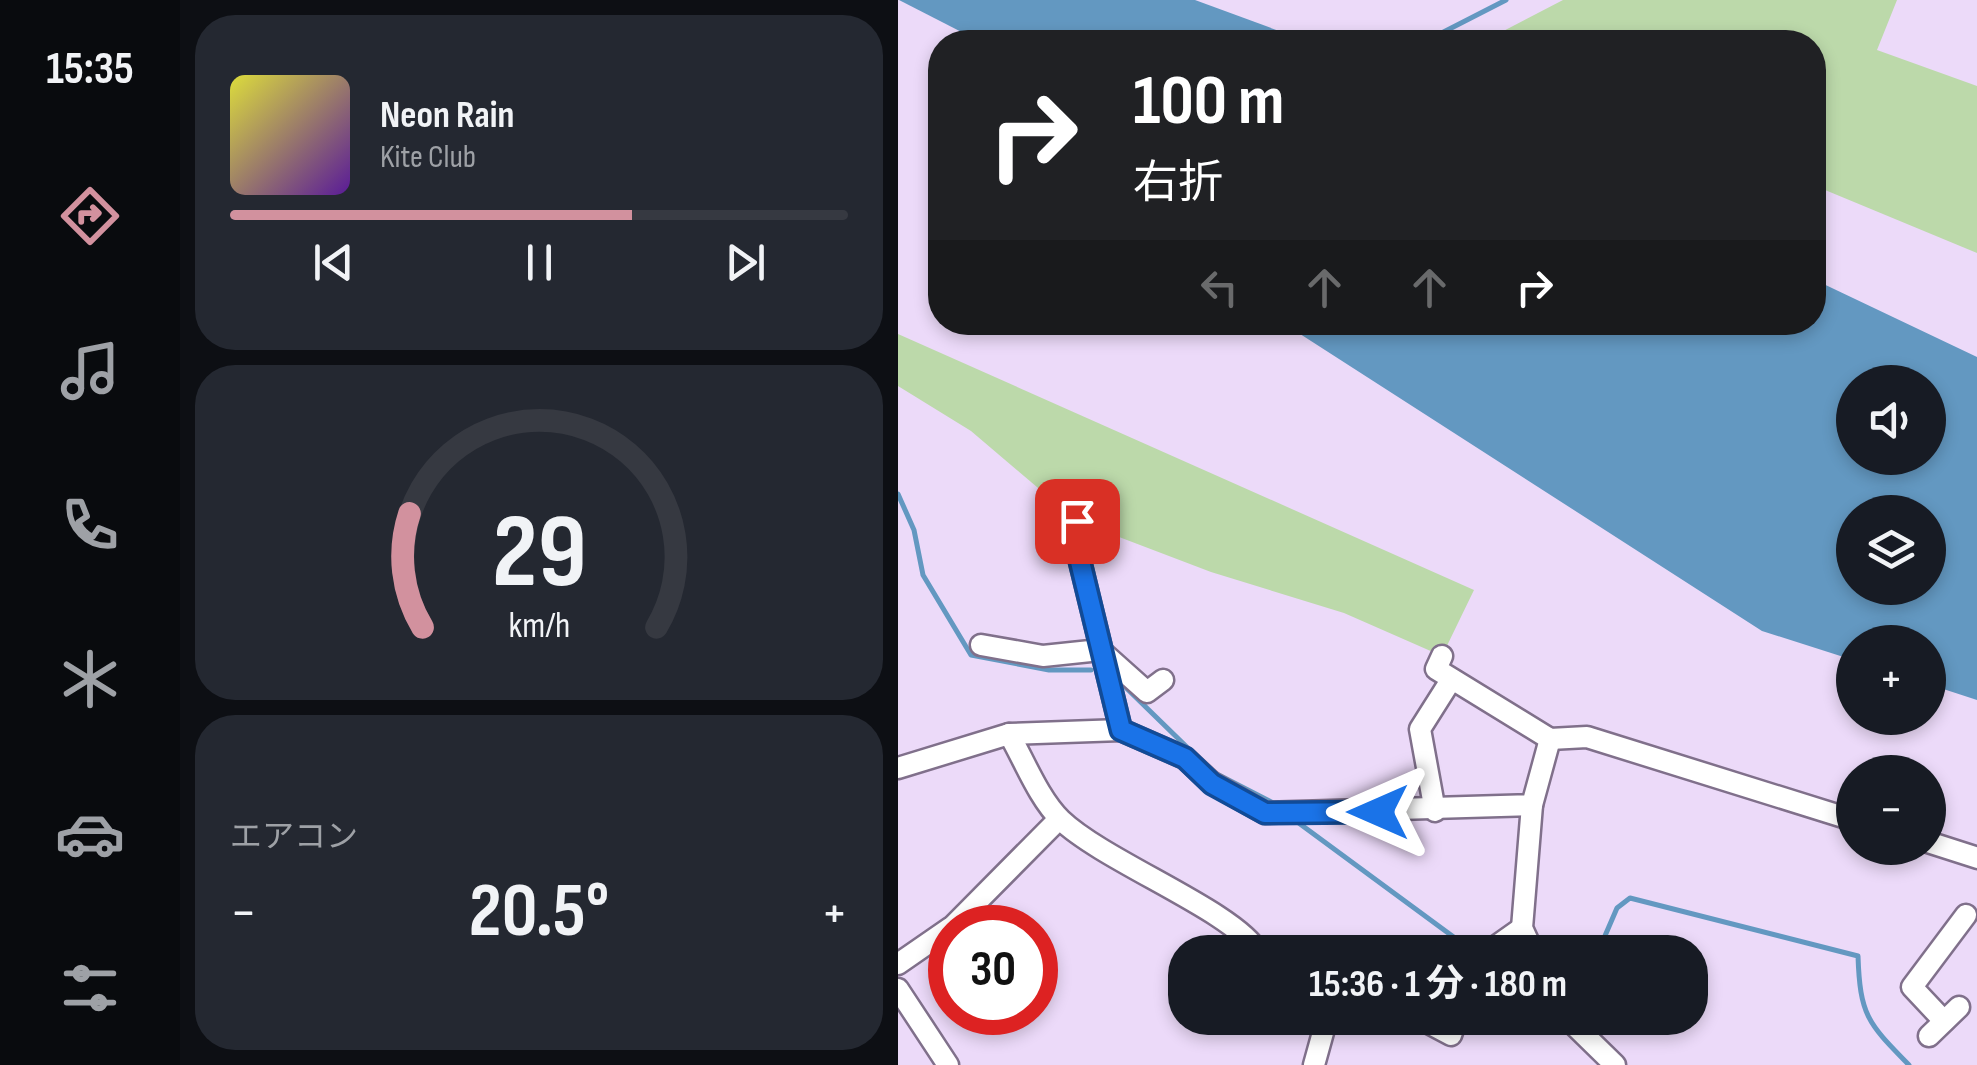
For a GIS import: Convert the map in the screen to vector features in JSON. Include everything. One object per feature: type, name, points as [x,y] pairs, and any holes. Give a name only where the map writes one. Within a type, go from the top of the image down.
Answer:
[{"type":"street","points":[[1077,521],[1075,541],[1121,730]]},
{"type":"street","points":[[982,645],[1042,656],[1100,650],[1147,692],[1163,680]]},
{"type":"street","points":[[1442,656],[1436,669],[1550,739],[1587,737],[1836,815]]},
{"type":"street","points":[[1435,811],[1420,728],[1451,680]]},
{"type":"street","points":[[898,768],[1010,734],[1121,730],[1174,752],[1212,784],[1265,813],[1435,811],[1532,805]]},
{"type":"street","points":[[1010,734],[1059,819],[1141,876],[1244,935]]},
{"type":"street","points":[[1525,935],[1522,928],[1532,805],[1550,739]]},
{"type":"street","points":[[974,905],[1059,819]]},
{"type":"street","points":[[1946,848],[1978,858]]},
{"type":"street","points":[[1944,1021],[1912,987],[1973,914]]},
{"type":"street","points":[[1512,935],[1522,928]]},
{"type":"street","points":[[898,964],[928,944]]},
{"type":"street","points":[[898,988],[942,1063]]},
{"type":"street","points":[[1314,1065],[1323,1035]]},
{"type":"street","points":[[1584,1035],[1615,1065]]},
{"type":"green space","points":[[1563,0],[1897,0],[1877,50],[1977,86],[1977,253],[1826,190],[1826,30],[1505,30]]},
{"type":"green space","points":[[898,334],[1474,590],[1442,656],[1344,613],[1211,572],[1077,521],[971,431],[898,386]]},
{"type":"water","points":[[899,0],[1195,0],[1276,30],[958,30]]},
{"type":"water","points":[[1826,285],[1977,357],[1977,700],[1946,690],[1946,625],[1836,625],[1836,655],[1762,631],[1302,335],[1826,335]]},
{"type":"waterway","points":[[1447,30],[1506,0]]},
{"type":"waterway","points":[[898,494],[914,530],[923,575],[971,655],[1049,670],[1091,670]]},
{"type":"waterway","points":[[1116,678],[1194,754]]},
{"type":"waterway","points":[[1213,772],[1279,806]]},
{"type":"waterway","points":[[1296,821],[1451,935]]},
{"type":"waterway","points":[[1605,935],[1617,908],[1630,898],[1858,956],[1861,992],[1869,1017],[1909,1065]]},
{"type":"route","points":[[1077,521],[1075,541],[1121,730],[1185,758],[1212,784],[1265,813],[1378,812]]}]
